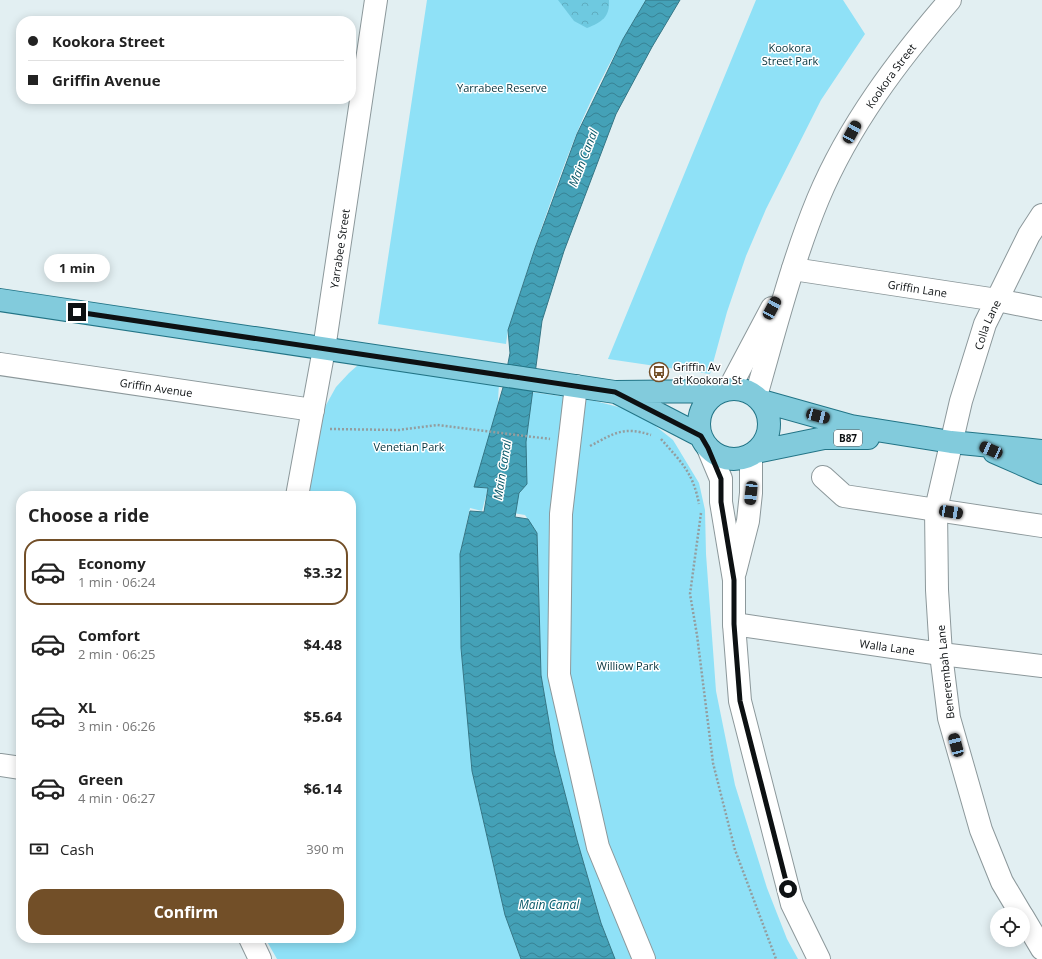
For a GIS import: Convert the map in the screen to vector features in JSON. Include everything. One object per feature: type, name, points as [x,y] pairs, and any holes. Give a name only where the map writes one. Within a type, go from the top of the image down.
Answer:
[{"type":"main road","name":"B87","points":[[0,300],[324,349],[546,380],[615,392],[743,390],[759,398],[851,426],[980,446],[1042,451]]},
{"type":"main road","points":[[705,442],[699,426],[700,415],[704,406],[711,397],[724,390]]},
{"type":"main road","name":"B87","points":[[615,392],[705,442],[724,458],[733,459],[824,438],[946,441]]},
{"type":"main road","points":[[753,454],[764,443],[769,432],[770,420],[768,411],[759,398]]},
{"type":"main road","name":"B87","points":[[980,446],[1042,474]]},
{"type":"street","name":"Yarrabee Street","points":[[298,491],[324,349],[376,0]]},
{"type":"street","name":"Kookora Street","points":[[759,398],[793,269],[818,198],[837,159],[860,119],[914,41],[950,0]]},
{"type":"street","name":"Colla Lane","points":[[946,441],[961,401],[985,324],[1030,235],[1042,215]]},
{"type":"street","name":"Kookora Street","points":[[724,390],[793,269]]},
{"type":"street","name":"Griffin Lane","points":[[793,269],[997,300],[1042,309]]},
{"type":"street","name":"Griffin Avenue","points":[[0,364],[311,419]]},
{"type":"street","points":[[576,386],[561,514],[559,675],[598,847],[644,959]]},
{"type":"street","name":"Benerembah Lane","points":[[946,441],[936,509],[937,590],[941,654],[949,718],[981,830],[1002,882],[1017,907]]},
{"type":"street","points":[[705,442],[721,479],[721,502],[734,580],[734,624],[740,701],[792,904],[819,959]]},
{"type":"street","points":[[734,580],[748,521],[753,454]]},
{"type":"street","points":[[823,477],[844,496],[1042,526]]},
{"type":"street","name":"Walla Lane","points":[[734,624],[941,654],[1042,666]]},
{"type":"street","points":[[0,765],[16,767]]},
{"type":"street","points":[[1030,929],[1042,949]]},
{"type":"street","points":[[252,943],[260,959]]},
{"type":"path","points":[[311,419],[399,430],[437,425],[535,438]]},
{"type":"path","points":[[570,440],[590,446],[618,431],[637,430],[659,437],[687,468],[696,488],[701,513],[690,594],[697,635],[713,763],[735,850],[776,959]]},
{"type":"green space","name":"Yarrabee Reserve","points":[[427,0],[646,0],[608,66],[576,135],[557,183],[532,257],[508,330],[506,344],[378,324]]},
{"type":"green space","points":[[558,0],[609,0],[609,6],[606,15],[601,21],[587,28],[574,21]]},
{"type":"green space","name":"Kookora Street Park","points":[[756,0],[843,0],[865,34],[821,100],[766,209],[746,256],[727,312],[710,374],[608,359]]},
{"type":"green space","name":"Venetian Park","points":[[370,364],[499,383],[496,439],[474,487],[488,488],[482,511],[470,508],[460,554],[461,648],[472,771],[505,915],[521,959],[277,959],[268,943],[356,943],[356,491],[309,491],[321,414],[336,387],[358,365]]},
{"type":"green space","name":"Williow Park","points":[[531,392],[595,401],[638,412],[673,440],[699,483],[705,510],[706,554],[716,691],[735,785],[767,888],[787,939],[798,959],[615,959],[601,923],[577,840],[554,751],[541,675],[537,533],[525,515],[513,513],[513,494]]},
{"type":"water","name":"Main Canal","points":[[646,0],[680,0],[652,47],[616,114],[564,251],[542,321],[526,442],[527,484],[519,493],[515,517],[528,519],[537,533],[541,675],[554,751],[577,840],[601,923],[615,959],[521,959],[505,915],[472,771],[461,648],[460,554],[470,511],[484,512],[488,488],[474,487],[504,384],[510,353],[508,330],[535,248],[577,134],[623,39]]},
{"type":"place","name":"Griffin Av at Kookora St","points":[[659,372]]},
{"type":"route","points":[[77,312],[546,380],[615,392],[701,436],[708,448],[721,479],[721,502],[725,537],[734,580],[734,624],[738,654],[740,701],[788,889]]}]
